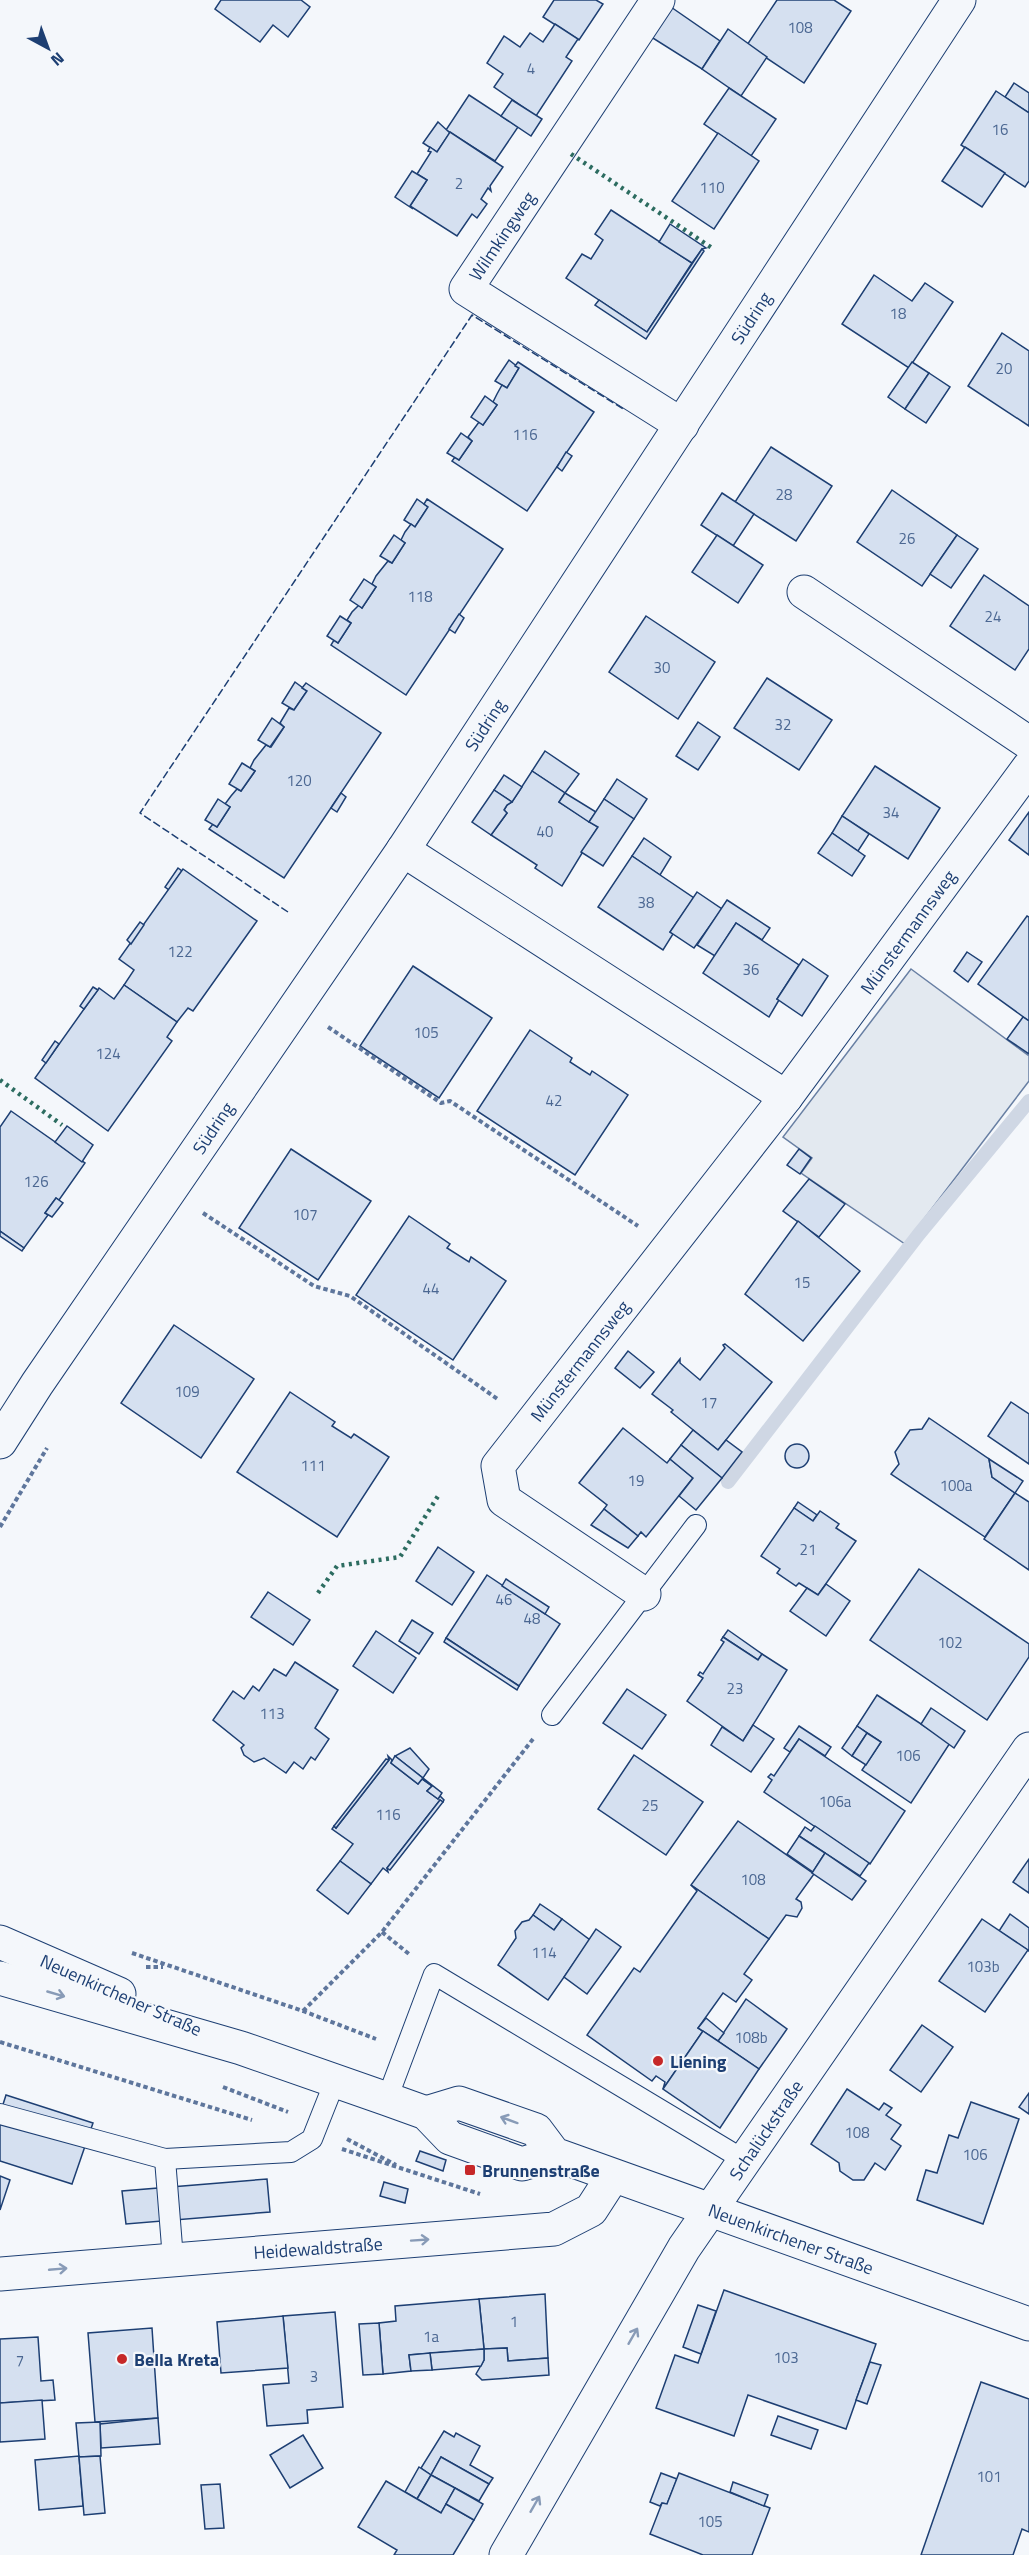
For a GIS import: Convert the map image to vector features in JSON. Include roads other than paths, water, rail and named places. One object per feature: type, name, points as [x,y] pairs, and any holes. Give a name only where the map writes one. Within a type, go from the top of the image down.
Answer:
[{"type":"street","name":"Wilmkingweg","points":[[658,0],[466,289],[682,425]]},
{"type":"street","name":"Südring","points":[[0,1442],[37,1383],[403,850],[959,0]]},
{"type":"street","points":[[804,592],[1029,743]]},
{"type":"street","name":"Münstermannsweg","points":[[644,1594],[504,1500],[498,1466],[786,1097],[1029,767]]},
{"type":"street","points":[[403,850],[786,1097]]},
{"type":"street","name":"Schalückstraße","points":[[506,2555],[684,2248],[1029,1749]]},
{"type":"street","name":"Neuenkirchener Straße","points":[[0,1942],[241,2048]]},
{"type":"street","name":"Neuenkirchener Straße","points":[[0,1978],[241,2048],[426,2113],[450,2138],[522,2164],[554,2154],[1029,2324]]},
{"type":"street","name":"Heidewaldstraße","points":[[0,2274],[554,2229],[591,2210],[612,2176]]},
{"type":"lane","points":[[552,1715],[696,1525]]},
{"type":"lane","points":[[387,2099],[434,1974],[744,2160]]},
{"type":"lane","points":[[0,2114],[165,2159],[291,2152],[312,2139],[335,2081]]},
{"type":"lane","points":[[165,2159],[173,2259]]},
{"type":"waterway","points":[[728,1482],[919,1234],[1029,1101]]},
{"type":"place","name":"Liening","points":[[658,2061]]},
{"type":"place","name":"Brunnenstraße","points":[[470,2170]]},
{"type":"place","name":"Bella Kreta","points":[[122,2359]]}]
